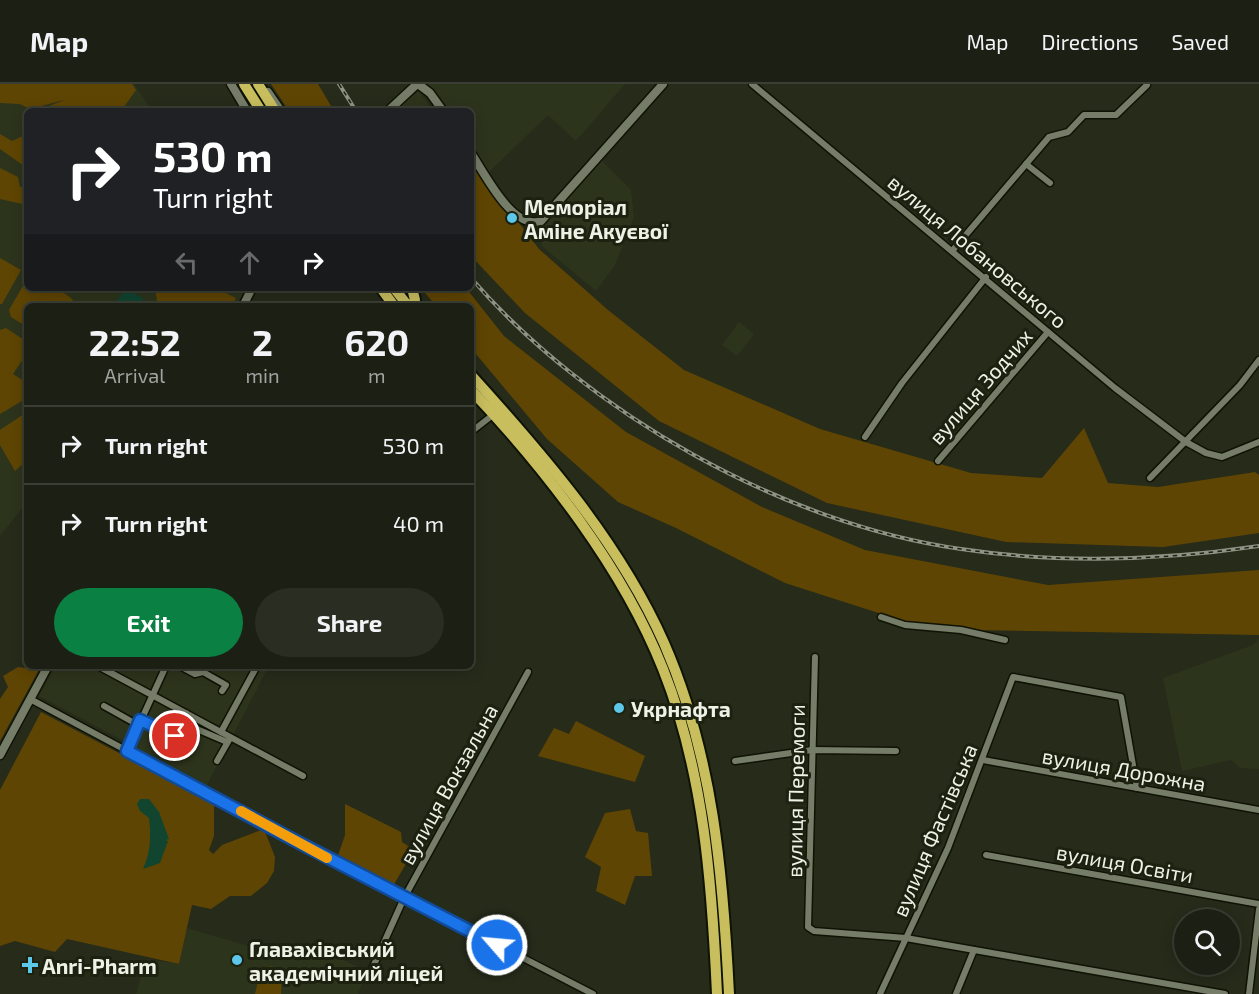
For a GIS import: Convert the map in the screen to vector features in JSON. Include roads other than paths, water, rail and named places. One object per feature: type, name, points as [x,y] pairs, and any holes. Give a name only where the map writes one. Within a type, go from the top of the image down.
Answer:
[{"type":"highway","points":[[244,84],[259,108]]},
{"type":"highway","points":[[260,84],[273,108]]},
{"type":"highway","points":[[397,291],[407,303]]},
{"type":"highway","points":[[474,378],[572,492],[631,580],[663,642],[688,708],[709,791],[724,905],[729,994]]},
{"type":"highway","points":[[474,393],[494,414],[563,500],[611,570],[638,615],[663,669],[685,738],[703,824],[712,897],[717,994]]},
{"type":"street","points":[[231,84],[244,108]]},
{"type":"street","points":[[260,84],[279,108]]},
{"type":"street","points":[[391,108],[417,84],[430,93],[441,108]]},
{"type":"street","points":[[474,157],[514,216],[528,223],[537,222],[547,217],[663,84]]},
{"type":"street","name":"вулиця Лобановського","points":[[752,84],[986,277],[1048,332],[1186,442],[1206,453],[1222,457],[1259,442]]},
{"type":"street","points":[[953,250],[1048,137],[1068,132],[1084,116],[1116,115],[1147,85]]},
{"type":"street","points":[[1026,164],[1050,183]]},
{"type":"street","points":[[865,437],[902,383],[986,277]]},
{"type":"street","name":"вулиця Зодчих","points":[[938,461],[1048,332]]},
{"type":"street","points":[[1150,478],[1240,385],[1259,360]]},
{"type":"street","points":[[474,430],[494,414]]},
{"type":"street","points":[[881,617],[905,625],[961,630],[1005,640]]},
{"type":"street","name":"вулиця Перемоги","points":[[815,657],[808,927],[814,931],[906,938]]},
{"type":"street","points":[[0,755],[46,669]]},
{"type":"street","points":[[103,669],[221,732],[229,740]]},
{"type":"street","points":[[127,751],[164,669]]},
{"type":"street","points":[[186,669],[195,674],[202,672],[226,685],[222,691]]},
{"type":"street","points":[[221,732],[255,669]]},
{"type":"street","name":"вулиця Вокзальна","points":[[368,978],[404,898],[528,672]]},
{"type":"street","name":"вулиця Фастівська","points":[[880,994],[948,848],[1013,677],[1120,697],[1137,788]]},
{"type":"street","points":[[30,699],[404,898],[593,994]]},
{"type":"street","points":[[104,706],[175,736],[186,713]]},
{"type":"street","points":[[192,727],[229,740],[303,776]]},
{"type":"street","points":[[217,761],[229,740]]},
{"type":"street","points":[[735,761],[812,750],[896,751]]},
{"type":"street","name":"вулиця Дорожна","points":[[983,760],[1259,810]]},
{"type":"street","name":"вулиця Освіти","points":[[986,855],[1259,906]]},
{"type":"street","points":[[1249,994],[1259,906]]},
{"type":"street","points":[[906,938],[1226,994]]},
{"type":"street","points":[[956,994],[974,950]]},
{"type":"railway","points":[[339,84],[354,108]]},
{"type":"railway","points":[[474,281],[518,327],[572,374],[631,416],[694,455],[759,488],[826,515],[894,536],[961,549],[1036,557],[1110,559],[1184,555],[1259,546]]},
{"type":"place","name":"Меморіал Аміне Акуєвої","points":[[512,218]]},
{"type":"place","name":"Укрнафта","points":[[619,708]]},
{"type":"place","name":"Главахівський академічний ліцей","points":[[237,960]]},
{"type":"place","name":"Anri-Pharm","points":[[30,965]]}]
